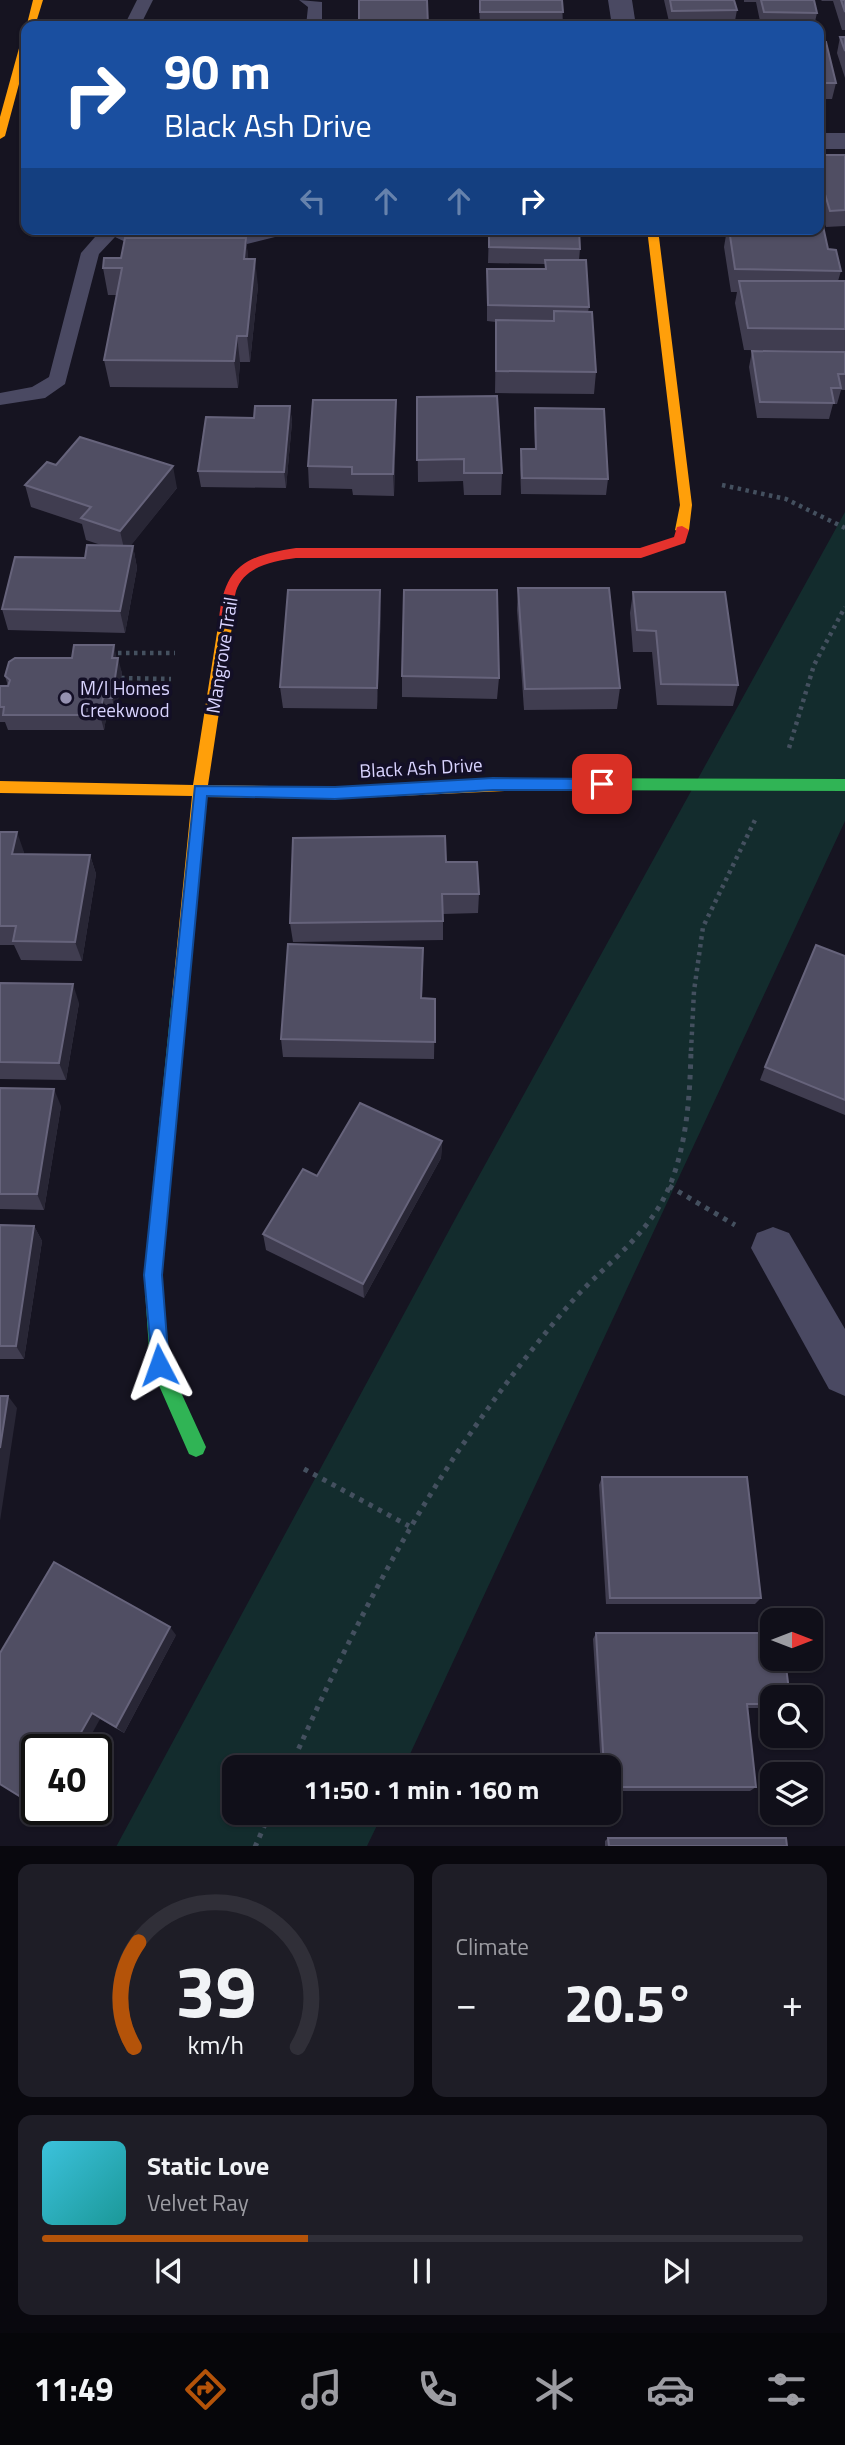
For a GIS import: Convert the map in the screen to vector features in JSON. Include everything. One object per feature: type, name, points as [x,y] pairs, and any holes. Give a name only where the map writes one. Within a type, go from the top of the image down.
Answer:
[{"type":"street","points":[[31,21],[37,0]]},
{"type":"street","points":[[620,0],[623,21]]},
{"type":"street","points":[[0,63],[21,63]]},
{"type":"street","points":[[0,136],[21,69]]},
{"type":"street","points":[[824,141],[845,141]]},
{"type":"street","name":"Mangrove Trail","points":[[196,1447],[159,1365],[153,1275],[200,790],[225,611],[232,587],[246,565],[269,556],[296,553],[641,553],[680,540],[686,505],[653,235]]},
{"type":"street","name":"Black Ash Drive","points":[[0,787],[335,793],[493,784],[845,785]]},
{"type":"street","points":[[773,1248],[845,1373]]},
{"type":"lane","points":[[134,21],[145,0]]},
{"type":"lane","points":[[307,0],[316,5],[314,21]]},
{"type":"lane","points":[[0,398],[38,393],[58,380],[90,253],[107,235]]},
{"type":"lane","points":[[124,235],[130,238],[247,238],[260,235]]},
{"type":"path","points":[[720,485],[766,491],[804,503],[845,528]]},
{"type":"path","points":[[296,1755],[333,1672],[409,1526],[490,1406],[578,1295],[629,1248],[670,1186],[685,1138],[693,992],[703,926],[722,883],[751,834],[766,785],[783,769],[814,665],[845,607]]},
{"type":"path","points":[[98,653],[175,653]]},
{"type":"path","points":[[121,678],[171,679]]},
{"type":"path","points":[[670,1186],[773,1248]]},
{"type":"path","points":[[304,1469],[409,1526]]},
{"type":"path","points":[[255,1846],[265,1825]]},
{"type":"green space","points":[[845,512],[845,821],[410,1755],[222,1755],[222,1825],[377,1825],[367,1846],[117,1846],[459,1212]]},
{"type":"building","points":[[359,0],[427,0],[428,21],[359,21]]},
{"type":"building","points":[[480,0],[562,0],[563,12],[480,12]]},
{"type":"building","points":[[670,0],[734,0],[737,10],[672,11]]},
{"type":"building","points":[[761,0],[814,0],[817,13],[764,12]]},
{"type":"building","points":[[531,20],[562,21],[531,21]]},
{"type":"building","points":[[840,37],[845,37],[845,51]]},
{"type":"building","points":[[824,42],[826,42],[836,83],[824,83]]},
{"type":"building","points":[[824,155],[845,155],[845,210],[830,211],[824,191]]},
{"type":"building","points":[[824,231],[828,249],[836,250],[841,271],[735,269],[730,235],[824,235]]},
{"type":"building","points":[[489,235],[579,235],[580,249],[489,247]]},
{"type":"building","points":[[125,238],[246,238],[244,259],[255,259],[247,336],[237,336],[234,361],[104,360],[122,268],[103,268],[104,258],[121,258]]},
{"type":"building","points":[[545,260],[586,260],[589,307],[488,305],[487,269],[546,269]]},
{"type":"building","points":[[739,281],[845,281],[845,329],[748,328]]},
{"type":"building","points":[[554,311],[592,312],[596,372],[496,371],[496,320],[554,321]]},
{"type":"building","points":[[752,351],[845,352],[845,374],[838,374],[841,388],[831,388],[834,403],[760,402]]},
{"type":"building","points":[[497,396],[502,473],[464,473],[464,459],[417,460],[417,397]]},
{"type":"building","points":[[313,400],[396,400],[393,474],[352,474],[352,467],[308,466]]},
{"type":"building","points":[[255,406],[290,406],[284,472],[198,471],[206,417],[254,418]]},
{"type":"building","points":[[535,408],[604,409],[608,479],[522,478],[521,449],[536,449]]},
{"type":"building","points":[[80,437],[173,466],[120,531],[81,518],[91,507],[25,485],[47,462],[56,465]]},
{"type":"building","points":[[87,545],[133,546],[120,611],[2,609],[15,557],[85,558]]},
{"type":"building","points":[[518,588],[609,588],[620,688],[525,689]]},
{"type":"building","points":[[288,590],[380,590],[377,688],[280,687]]},
{"type":"building","points":[[404,590],[497,590],[499,678],[402,676]]},
{"type":"building","points":[[633,592],[725,592],[738,685],[661,684],[656,631],[637,630]]},
{"type":"building","name":"M/I Homes Creekwood","points":[[74,645],[114,645],[112,658],[118,658],[112,698],[103,698],[100,715],[3,715],[4,707],[0,707],[0,686],[8,686],[10,680],[5,676],[9,662],[15,658],[72,658]]},
{"type":"building","points":[[0,832],[17,832],[12,854],[90,855],[75,942],[13,941],[16,926],[0,926]]},
{"type":"building","points":[[445,836],[446,862],[477,862],[479,894],[442,894],[443,921],[290,923],[293,838]]},
{"type":"building","points":[[288,944],[423,948],[421,998],[435,999],[435,1042],[281,1039]]},
{"type":"building","points":[[816,945],[845,956],[845,1100],[765,1067]]},
{"type":"building","points":[[0,983],[73,984],[59,1063],[0,1062]]},
{"type":"building","points":[[0,1088],[54,1089],[37,1194],[0,1194]]},
{"type":"building","points":[[360,1103],[442,1141],[363,1284],[263,1234],[303,1169],[317,1176]]},
{"type":"building","points":[[0,1225],[34,1226],[16,1346],[0,1346]]},
{"type":"building","points":[[0,1396],[8,1396],[0,1448]]},
{"type":"building","points":[[602,1477],[747,1477],[761,1598],[610,1598]]},
{"type":"building","points":[[54,1562],[170,1627],[116,1727],[92,1713],[80,1734],[21,1734],[21,1797],[0,1784],[0,1653]]},
{"type":"building","points":[[596,1633],[760,1633],[760,1671],[787,1671],[788,1685],[760,1685],[760,1704],[747,1704],[756,1787],[621,1787],[621,1755],[603,1755]]},
{"type":"building","points":[[608,1838],[786,1838],[787,1846],[609,1846]]},
{"type":"traffic: fast","points":[[526,784],[845,785]]},
{"type":"traffic: fast","points":[[180,996],[153,1275],[159,1365],[196,1447]]},
{"type":"traffic: slow","points":[[32,21],[38,0]]},
{"type":"traffic: slow","points":[[0,136],[21,59]]},
{"type":"traffic: slow","points":[[653,235],[686,505],[682,530]]},
{"type":"traffic: slow","points":[[180,996],[200,790],[226,620]]},
{"type":"traffic: slow","points":[[0,787],[335,793],[526,784]]},
{"type":"traffic: jam","points":[[226,620],[229,595],[236,578],[250,566],[277,556],[296,553],[641,553],[680,540],[682,530]]},
{"type":"place","name":"M/I Homes Creekwood","points":[[66,698]]},
{"type":"route","points":[[159,1365],[153,1275],[200,790],[335,793],[493,784],[602,784]]}]
